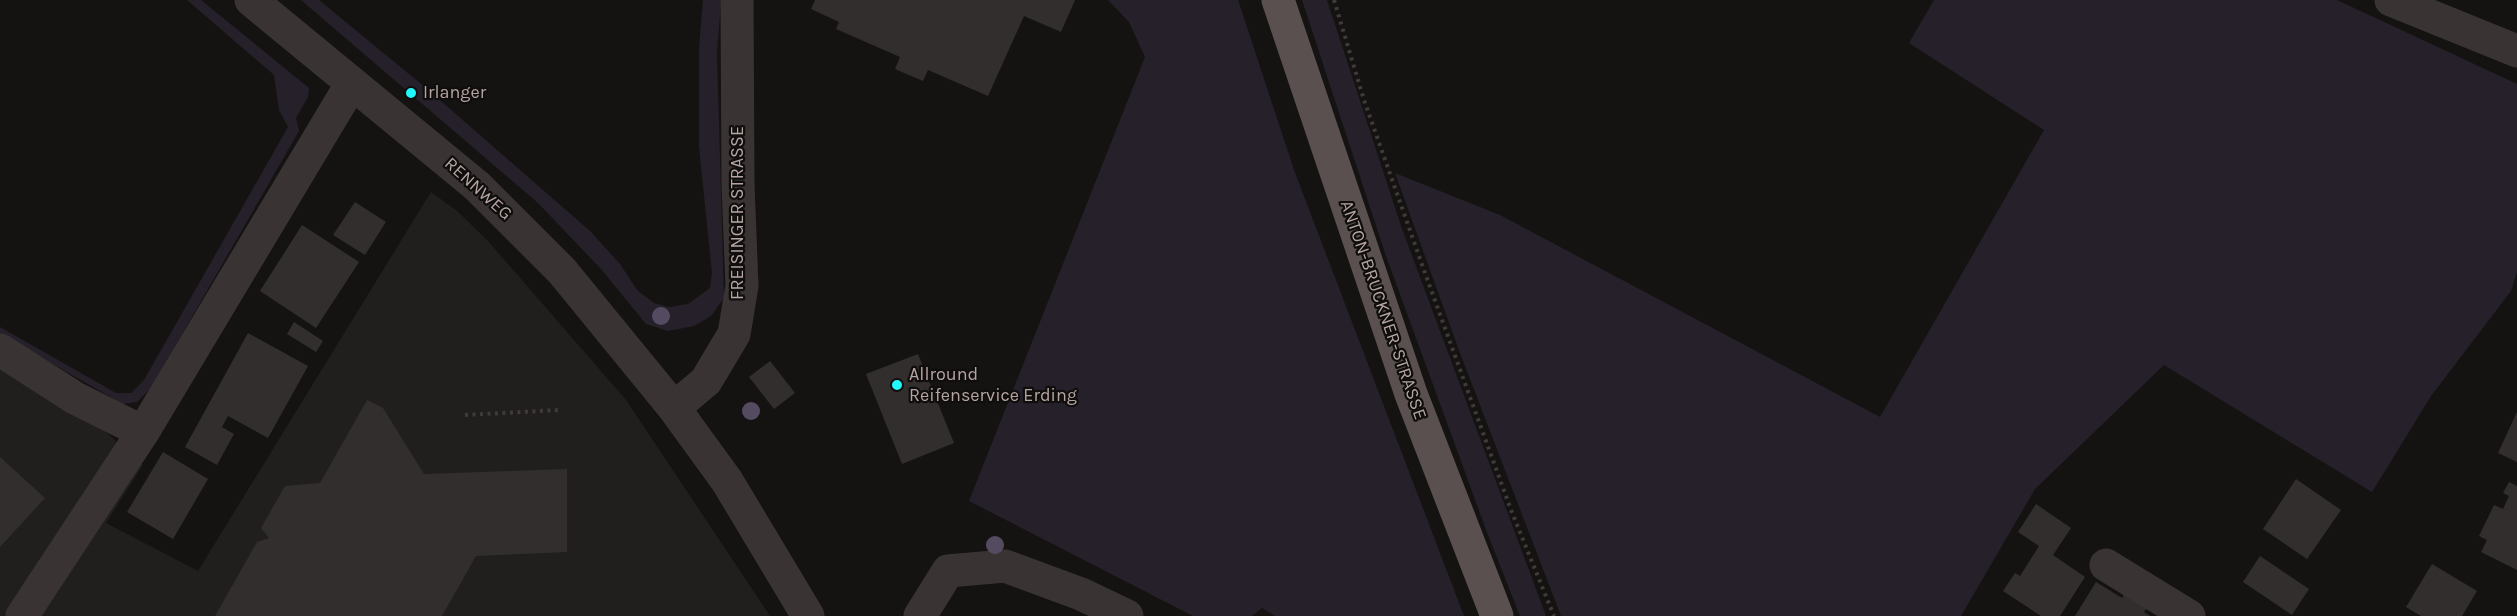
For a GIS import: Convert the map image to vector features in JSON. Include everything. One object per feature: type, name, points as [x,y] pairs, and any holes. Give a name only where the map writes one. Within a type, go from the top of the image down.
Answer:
[{"type":"main road","name":"ANTON-BRUCKNER-STRASSE","points":[[1278,0],[1411,394],[1497,616]]},
{"type":"street","name":"RENNWEG","points":[[251,0],[477,186],[528,235],[587,300],[674,408]]},
{"type":"street","name":"FREISINGER STRASSE","points":[[674,408],[706,381],[734,334],[742,286],[738,185],[737,0]]},
{"type":"street","points":[[2391,0],[2426,7],[2517,51]]},
{"type":"street","points":[[22,616],[142,432],[352,83]]},
{"type":"street","points":[[0,350],[75,398],[142,432]]},
{"type":"street","points":[[674,408],[727,481],[808,616]]},
{"type":"street","points":[[2106,565],[2189,616]]},
{"type":"street","points":[[920,616],[948,571],[1005,566],[1081,594],[1127,616]]},
{"type":"path","points":[[1334,0],[1364,100],[1425,273],[1512,510],[1554,616]]},
{"type":"path","points":[[465,415],[560,410]]},
{"type":"shaded area","points":[[187,0],[201,0],[309,88],[308,97],[296,118],[299,131],[151,388],[137,402],[123,404],[0,334],[0,327],[116,393],[131,393],[144,380],[288,127],[279,110],[274,75]]},
{"type":"shaded area","points":[[301,0],[319,0],[426,88],[590,231],[620,264],[637,290],[654,303],[669,307],[688,304],[710,288],[712,273],[699,147],[699,49],[703,0],[721,0],[717,54],[724,298],[711,316],[694,326],[668,331],[646,324],[601,269],[538,203]]},
{"type":"shaded area","points":[[1108,0],[1238,0],[1294,170],[1464,616],[1275,616],[1262,608],[1252,616],[1193,616],[969,501],[1145,57],[1129,22]]},
{"type":"shaded area","points":[[1302,0],[1327,0],[1401,226],[1546,616],[1520,616],[1386,256]]},
{"type":"shaded area","points":[[1934,0],[2337,0],[2517,84],[2517,272],[2511,291],[2431,396],[2372,492],[2164,365],[2035,489],[1961,616],[1561,616],[1460,353],[1395,173],[1500,215],[1880,417],[2044,130],[1909,43]]},
{"type":"shaded area","points":[[431,192],[457,211],[488,241],[626,400],[770,616],[0,616],[0,361],[100,427],[143,465],[106,523],[198,571]]},
{"type":"building","points":[[815,0],[1075,0],[1061,32],[1024,16],[988,96],[928,70],[923,81],[895,69],[900,57],[836,29],[839,22],[811,9]]},
{"type":"building","points":[[355,202],[386,222],[365,255],[333,235]]},
{"type":"building","points":[[302,225],[359,262],[316,328],[260,291]]},
{"type":"building","points":[[294,322],[323,341],[316,352],[287,334]]},
{"type":"building","points":[[248,333],[308,366],[268,438],[228,416],[222,427],[234,434],[217,465],[185,447]]},
{"type":"building","points":[[918,354],[954,443],[902,464],[866,374]]},
{"type":"building","points":[[770,361],[795,393],[774,409],[749,377]]},
{"type":"building","points":[[367,400],[383,408],[424,474],[567,469],[567,552],[476,556],[442,616],[215,616],[257,542],[269,538],[261,528],[285,486],[320,483]]},
{"type":"building","points":[[2517,412],[2517,462],[2498,453]]},
{"type":"building","points":[[163,452],[208,479],[173,539],[127,512]]},
{"type":"building","points":[[0,457],[45,498],[0,547]]},
{"type":"building","points":[[2296,479],[2341,510],[2307,559],[2263,529]]},
{"type":"building","points":[[2509,482],[2517,486],[2517,570],[2481,552],[2487,540],[2479,536],[2494,505],[2503,509],[2509,496],[2503,493]]},
{"type":"building","points":[[2036,504],[2071,528],[2053,555],[2085,577],[2060,616],[2041,616],[2003,591],[2015,573],[2020,576],[2039,546],[2018,532]]},
{"type":"building","points":[[2260,556],[2309,589],[2292,615],[2243,582]]},
{"type":"building","points":[[2432,564],[2477,591],[2462,616],[2421,616],[2406,607]]},
{"type":"building","points":[[2096,582],[2122,598],[2126,592],[2148,606],[2144,612],[2150,616],[2075,616]]},
{"type":"place","name":"Irlanger","points":[[411,93]]},
{"type":"place","name":"Allround Reifenservice Erding","points":[[897,385]]}]
